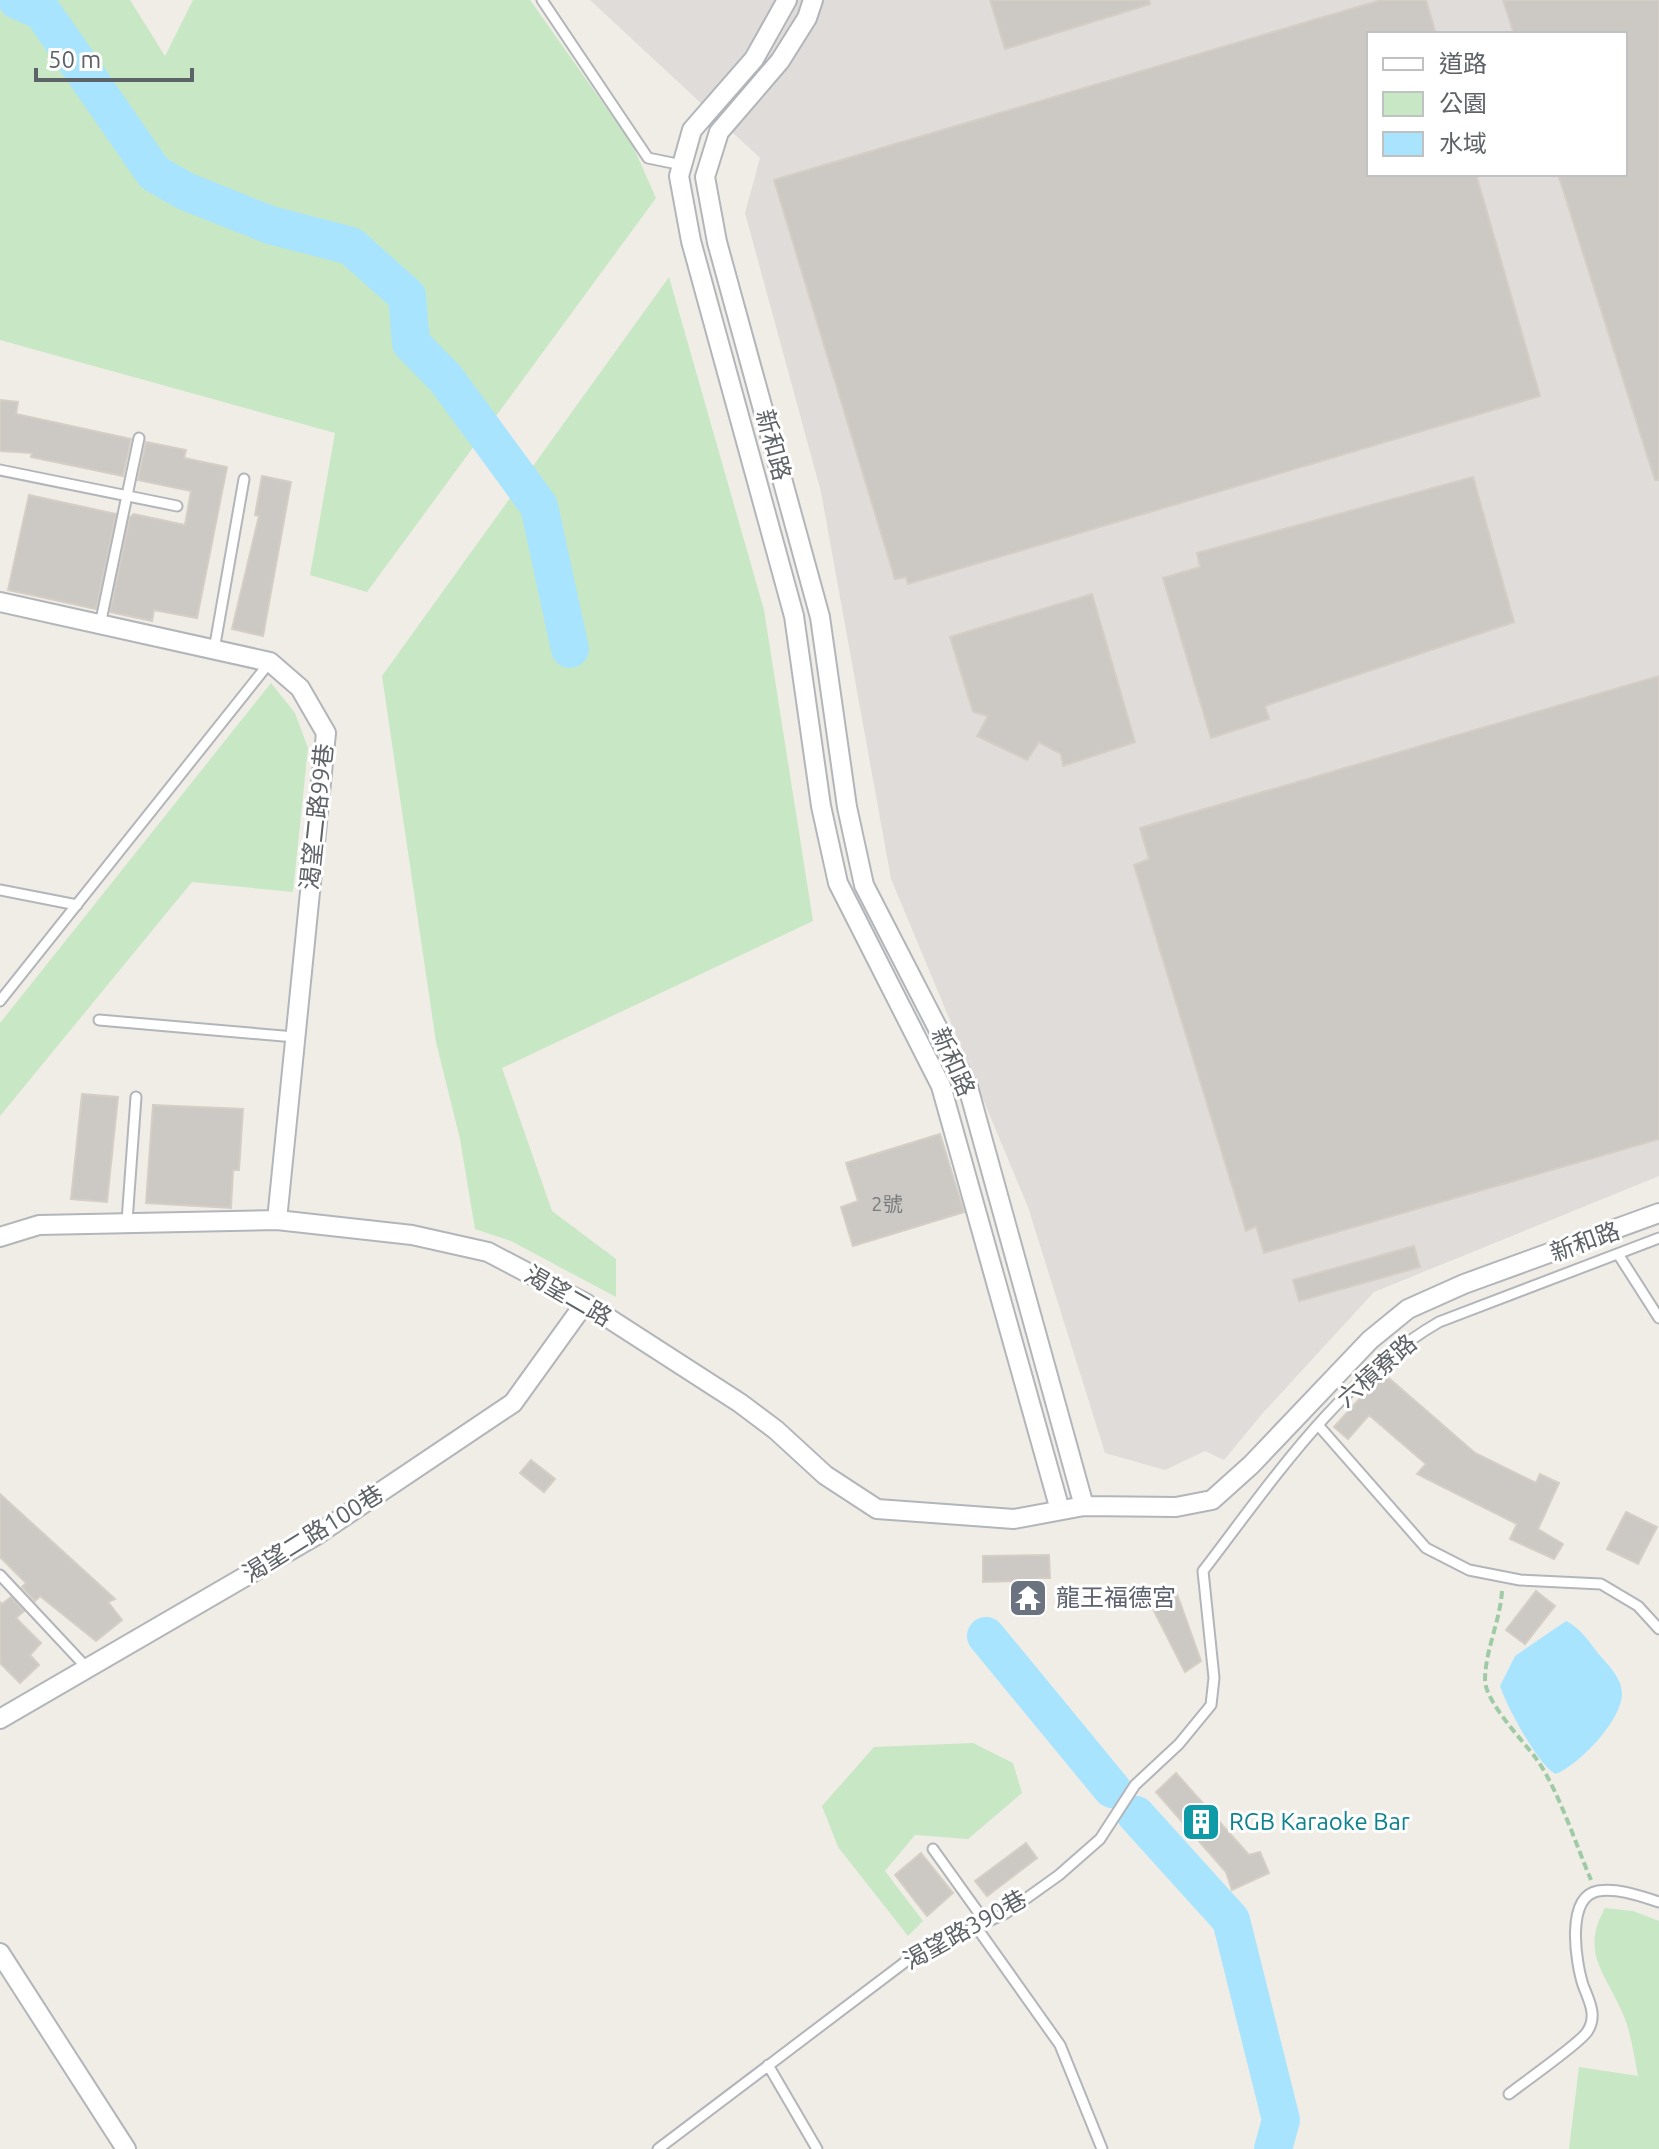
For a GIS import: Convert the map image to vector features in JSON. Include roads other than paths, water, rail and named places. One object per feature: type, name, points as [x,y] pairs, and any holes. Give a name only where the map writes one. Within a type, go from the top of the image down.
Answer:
[{"type":"street","name":"新和路","points":[[787,0],[781,17],[754,59],[692,130],[679,176],[691,241],[794,616],[821,806],[838,883],[941,1086],[1060,1510]]},
{"type":"street","name":"新和路","points":[[813,0],[807,18],[780,61],[719,132],[705,177],[717,242],[820,617],[847,807],[864,885],[968,1087],[1084,1506],[1176,1507],[1212,1500],[1251,1465],[1370,1340],[1408,1309],[1464,1284],[1659,1213]]},
{"type":"street","name":"渴望二路99巷","points":[[0,602],[270,662],[300,688],[326,733],[277,1220]]},
{"type":"street","name":"渴望二路","points":[[0,1237],[39,1225],[277,1220],[412,1235],[488,1252],[585,1303],[740,1403],[776,1430],[825,1475],[877,1509],[1014,1519],[1084,1506]]},
{"type":"street","name":"渴望二路100巷","points":[[0,1719],[315,1536],[513,1403],[585,1303]]},
{"type":"street","points":[[0,1953],[126,2149]]},
{"type":"lane","points":[[542,0],[648,158],[682,165]]},
{"type":"lane","points":[[100,625],[139,438]]},
{"type":"lane","points":[[0,470],[177,506]]},
{"type":"lane","points":[[214,650],[244,479]]},
{"type":"lane","points":[[0,1001],[270,662]]},
{"type":"lane","points":[[0,890],[77,905]]},
{"type":"lane","points":[[99,1020],[295,1037]]},
{"type":"lane","points":[[127,1221],[136,1097]]},
{"type":"lane","name":"六槓寮路","points":[[1203,1571],[1318,1425],[1406,1341],[1439,1322],[1659,1238]]},
{"type":"lane","points":[[1618,1254],[1659,1318]]},
{"type":"lane","points":[[1318,1425],[1426,1548],[1469,1570],[1502,1576],[1601,1584],[1638,1606],[1659,1629]]},
{"type":"lane","name":"渴望路390巷","points":[[658,2149],[913,1956],[981,1925],[1059,1875],[1100,1839],[1135,1785],[1179,1744],[1211,1705],[1214,1678],[1203,1571]]},
{"type":"lane","points":[[0,1575],[87,1668]]},
{"type":"lane","points":[[933,1849],[1060,2045],[1102,2149]]},
{"type":"lane","points":[[1509,2094],[1587,2033],[1593,2014],[1583,1984],[1575,1939],[1576,1916],[1585,1898],[1597,1891],[1626,1892],[1659,1902]]},
{"type":"lane","points":[[768,2065],[817,2149]]},
{"type":"water","points":[[1566,1621],[1583,1635],[1613,1671],[1620,1682],[1622,1694],[1615,1716],[1598,1740],[1576,1761],[1556,1774],[1532,1748],[1500,1686],[1515,1656]]},
{"type":"waterway","points":[[17,0],[42,11],[154,173],[185,191],[270,225],[351,246],[407,296],[411,343],[446,379],[539,506],[570,649]]},
{"type":"waterway","points":[[986,1636],[1112,1789]]},
{"type":"waterway","points":[[1136,1815],[1231,1920],[1281,2120],[1273,2149]]},
{"type":"place","name":"龍王福德宮","points":[[1028,1598]]},
{"type":"place","name":"RGB Karaoke Bar","points":[[1201,1822]]}]
